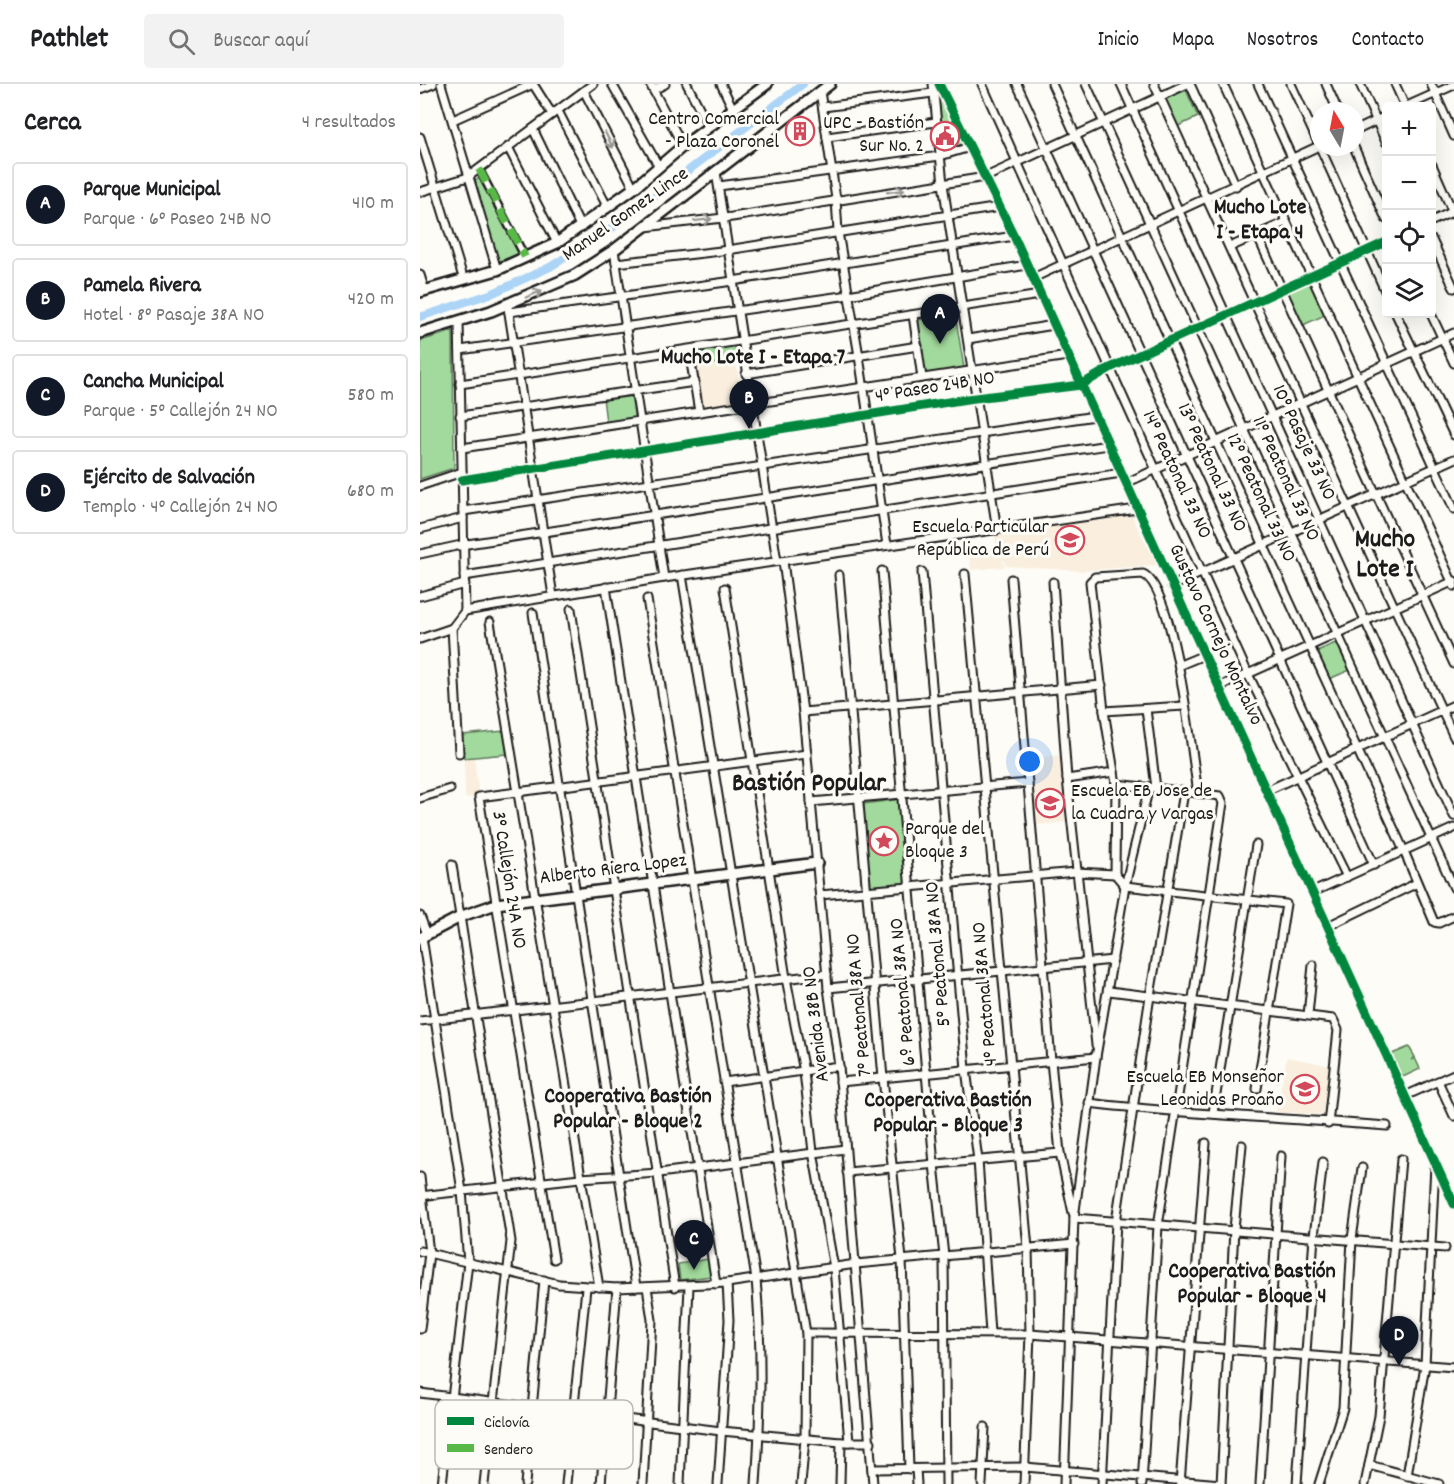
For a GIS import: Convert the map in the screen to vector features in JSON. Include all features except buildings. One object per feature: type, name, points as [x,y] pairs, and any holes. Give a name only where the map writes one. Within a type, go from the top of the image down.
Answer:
[{"type":"main road","name":"Manuel Gomez Lince","points":[[422,292],[497,270],[557,243],[634,188],[683,146],[733,109],[756,87],[767,84]]},
{"type":"main road","name":"Manuel Gomez Lince","points":[[420,333],[508,308],[575,275],[645,227],[830,84]]},
{"type":"main road","name":"Alberto Riera Lopez","points":[[423,936],[462,916],[496,904],[536,897],[817,863]]},
{"type":"street","points":[[420,89],[433,84]]},
{"type":"street","points":[[441,84],[497,270]]},
{"type":"street","points":[[453,120],[533,84],[555,113],[608,208]]},
{"type":"street","points":[[420,192],[468,177],[594,84]]},
{"type":"street","points":[[612,84],[659,167]]},
{"type":"street","points":[[665,84],[652,87],[683,146]]},
{"type":"street","points":[[687,84],[709,127]]},
{"type":"street","points":[[721,84],[733,109]]},
{"type":"street","points":[[933,84],[943,184],[997,530]]},
{"type":"street","name":"Gustavo Cornejo Montalvo","points":[[939,84],[1014,236],[1453,1200]]},
{"type":"street","name":"14° Peatonal 33 NO","points":[[982,84],[1248,674],[1347,877]]},
{"type":"street","name":"13° Peatonal 33 NO","points":[[1017,84],[1374,865]]},
{"type":"street","name":"12° Peatonal 33 NO","points":[[1052,84],[1358,749],[1434,922],[1439,923],[1454,916]]},
{"type":"street","name":"11° Peatonal 33 NO","points":[[1086,84],[1433,837],[1454,888]]},
{"type":"street","name":"10° Pasaje 33 NO","points":[[1121,84],[1178,213],[1321,519],[1454,816]]},
{"type":"street","points":[[1154,84],[1301,403],[1346,507],[1454,736]]},
{"type":"street","points":[[645,227],[724,218],[986,177],[1188,84],[1236,186]]},
{"type":"street","points":[[1219,687],[1453,583],[1223,84]]},
{"type":"street","points":[[1258,84],[1454,509]]},
{"type":"street","points":[[1291,84],[1310,126]]},
{"type":"street","points":[[1326,84],[1334,102]]},
{"type":"street","points":[[1360,84],[1382,133]]},
{"type":"street","points":[[1395,84],[1404,102]]},
{"type":"street","points":[[1431,84],[1454,136]]},
{"type":"street","points":[[1416,102],[1454,85]]},
{"type":"street","points":[[584,91],[634,188]]},
{"type":"street","points":[[820,92],[836,199],[838,232],[860,356],[887,545]]},
{"type":"street","points":[[823,107],[933,93]]},
{"type":"street","points":[[1364,127],[1382,118]]},
{"type":"street","points":[[827,137],[936,122]]},
{"type":"street","points":[[533,129],[581,228]]},
{"type":"street","points":[[420,137],[462,274]]},
{"type":"street","points":[[508,147],[557,243]]},
{"type":"street","points":[[719,186],[832,168],[940,156],[970,147]]},
{"type":"street","points":[[1033,279],[1310,151]]},
{"type":"street","points":[[1324,156],[1382,283]]},
{"type":"street","points":[[1358,156],[1382,210]]},
{"type":"street","points":[[479,169],[525,257]]},
{"type":"street","name":"Avenida 38B NO","points":[[716,172],[730,249],[736,309],[755,435],[771,526],[780,561],[803,712],[828,988],[839,1066],[863,1333],[873,1484]]},
{"type":"street","points":[[1436,175],[1454,213],[1436,219]]},
{"type":"street","points":[[616,263],[730,249],[1000,207]]},
{"type":"street","points":[[1230,247],[1286,222]]},
{"type":"street","points":[[1257,235],[1378,494],[1454,664]]},
{"type":"street","points":[[553,596],[508,308],[733,280],[1014,236]]},
{"type":"street","name":"4° Paseo 24B NO","points":[[420,486],[462,476],[533,469],[977,399],[1082,385],[1110,368],[1382,244]]},
{"type":"street","points":[[614,250],[664,578]]},
{"type":"street","points":[[1436,250],[1454,288]]},
{"type":"street","points":[[460,350],[850,294],[1027,265]]},
{"type":"street","points":[[420,275],[422,292]]},
{"type":"street","points":[[460,384],[1040,295]]},
{"type":"street","points":[[913,315],[922,378]]},
{"type":"street","points":[[1398,318],[1454,435]]},
{"type":"street","points":[[1433,318],[1454,363]]},
{"type":"street","points":[[420,639],[452,628],[465,611],[459,321]]},
{"type":"street","points":[[968,339],[1054,325]]},
{"type":"street","points":[[1125,483],[1454,333]]},
{"type":"street","points":[[746,374],[918,346]]},
{"type":"street","points":[[689,350],[699,412]]},
{"type":"street","points":[[462,448],[1068,356]]},
{"type":"street","points":[[460,416],[694,382]]},
{"type":"street","points":[[420,529],[463,514],[538,499],[1095,416]]},
{"type":"street","points":[[420,554],[464,544],[1108,445]]},
{"type":"street","points":[[1172,586],[1454,459]]},
{"type":"street","points":[[420,596],[464,580],[548,562],[1121,473]]},
{"type":"street","points":[[465,611],[682,575],[1137,509]]},
{"type":"street","name":"6º Peatonal 38A NO","points":[[882,571],[912,887],[934,1164],[945,1256],[946,1484]]},
{"type":"street","name":"5° Peatonal 38A NO","points":[[922,572],[966,1070],[978,1160],[990,1334]]},
{"type":"street","name":"4° Peatonal 38A NO","points":[[965,574],[1009,1065],[1028,1248],[1029,1334],[1024,1484]]},
{"type":"street","points":[[682,575],[806,1333],[805,1439],[801,1484]]},
{"type":"street","name":"7° Peatonal 38A NO","points":[[839,575],[874,983],[902,1259],[912,1469],[917,1484]]},
{"type":"street","points":[[1198,793],[1180,665],[1162,603],[1146,575],[1095,577],[1090,582],[1104,711],[1116,784],[1115,874],[1125,886],[1286,904],[1257,1089]]},
{"type":"street","points":[[1011,579],[1060,1153],[1074,1218]]},
{"type":"street","points":[[1053,582],[1067,779],[1096,1055]]},
{"type":"street","points":[[606,588],[716,1284]]},
{"type":"street","points":[[725,588],[786,978],[804,1072],[813,1152],[834,1268],[840,1331],[845,1442],[840,1484]]},
{"type":"street","points":[[1162,603],[1178,597]]},
{"type":"street","points":[[647,599],[756,1279],[760,1323],[756,1484]]},
{"type":"street","points":[[571,609],[675,1287]]},
{"type":"street","points":[[533,613],[636,1287]]},
{"type":"street","points":[[490,622],[599,1287]]},
{"type":"street","points":[[452,628],[459,753]]},
{"type":"street","points":[[1180,665],[1204,655]]},
{"type":"street","points":[[803,712],[1102,685]]},
{"type":"street","points":[[1266,791],[1454,705]]},
{"type":"street","points":[[1104,711],[1184,706]]},
{"type":"street","points":[[1064,1484],[1074,1218],[1096,1055],[1109,991],[1125,886],[1152,788],[1146,709]]},
{"type":"street","name":"3° Callejón 24A NO","points":[[554,1259],[478,799],[481,796],[807,754]]},
{"type":"street","points":[[1067,779],[1114,772]]},
{"type":"street","points":[[811,802],[1028,783]]},
{"type":"street","points":[[1116,784],[1220,796],[1222,803],[1158,1226],[1142,1481]]},
{"type":"street","points":[[420,798],[450,789]]},
{"type":"street","points":[[1102,1484],[1116,1222],[1184,792]]},
{"type":"street","points":[[1313,892],[1454,828]]},
{"type":"street","points":[[1213,1113],[1256,845]]},
{"type":"street","points":[[452,865],[462,916],[511,1240],[494,1400]]},
{"type":"street","points":[[820,896],[1076,872],[1115,874]]},
{"type":"street","points":[[1328,926],[1417,882]]},
{"type":"street","points":[[420,916],[462,1191],[468,1262],[452,1400]]},
{"type":"street","points":[[828,988],[1113,960]]},
{"type":"street","points":[[1308,1015],[1313,965]]},
{"type":"street","points":[[420,1021],[827,974]]},
{"type":"street","points":[[1109,991],[1333,1019],[1338,1030],[1328,1124]]},
{"type":"street","points":[[840,1082],[1096,1055]]},
{"type":"street","points":[[724,1082],[839,1066]]},
{"type":"street","points":[[1405,1096],[1454,1074]]},
{"type":"street","points":[[1438,1081],[1454,1116]]},
{"type":"street","points":[[1089,1103],[1174,1113],[1213,1113],[1328,1124],[1387,1126]]},
{"type":"street","points":[[1180,1482],[1197,1229],[1206,1143]]},
{"type":"street","points":[[872,1469],[947,1466],[1025,1467],[1103,1474],[1142,1481],[1221,1484],[1234,1229],[1242,1144]]},
{"type":"street","points":[[421,1196],[580,1178],[659,1173],[737,1164],[776,1156],[845,1149]]},
{"type":"street","points":[[847,1172],[1060,1153]]},
{"type":"street","points":[[1260,1484],[1274,1233],[1281,1156]]},
{"type":"street","points":[[1365,1484],[1379,1416],[1401,1159]]},
{"type":"street","points":[[1297,1484],[1314,1236],[1323,1162]]},
{"type":"street","points":[[1407,1476],[1425,1365],[1436,1163]]},
{"type":"street","points":[[1319,1484],[1343,1408],[1352,1239],[1362,1168]]},
{"type":"street","points":[[420,1178],[429,1253],[420,1329]]},
{"type":"street","points":[[1074,1218],[1197,1229],[1234,1229],[1445,1248]]},
{"type":"street","points":[[420,1251],[586,1288],[617,1288],[727,1283],[856,1264],[1074,1244]]},
{"type":"street","points":[[533,1400],[544,1280]]},
{"type":"street","points":[[718,1484],[729,1320],[727,1283]]},
{"type":"street","points":[[680,1484],[689,1286]]},
{"type":"street","points":[[643,1484],[652,1320],[647,1287]]},
{"type":"street","points":[[573,1400],[586,1288]]},
{"type":"street","points":[[607,1400],[617,1288]]},
{"type":"street","points":[[806,1333],[840,1331],[1029,1334],[1228,1348],[1454,1368]]},
{"type":"street","points":[[420,1393],[477,1400]]},
{"type":"street","points":[[633,1419],[759,1435],[871,1442]]},
{"type":"street","points":[[982,1484],[986,1427]]},
{"type":"street","points":[[1369,1465],[1439,1484]]},
{"type":"street","points":[[442,1484],[444,1469]]},
{"type":"street","points":[[484,1484],[486,1469]]},
{"type":"street","points":[[525,1484],[526,1469]]},
{"type":"street","points":[[566,1484],[567,1469]]},
{"type":"street","points":[[602,1484],[603,1469]]},
{"type":"shaded area","points":[[736,361],[743,401],[700,408],[694,367]]},
{"type":"shaded area","name":"Escuela Particular República de Perú","points":[[1127,514],[1132,516],[1157,565],[1082,571],[1005,566],[1002,550],[996,544],[995,536]]},
{"type":"shaded area","points":[[1002,550],[1004,567],[971,570],[969,555]]},
{"type":"shaded area","name":"Escuela EB Jose de la Cuadra y Vargas","points":[[1063,755],[1063,781],[1069,822],[1035,825],[1030,758]]},
{"type":"shaded area","points":[[474,758],[479,796],[465,798],[464,759]]},
{"type":"shaded area","name":"Escuela EB Monseñor Leonidas Proaño","points":[[1287,1057],[1332,1066],[1326,1115],[1276,1112]]},
{"type":"green space","points":[[1186,90],[1198,117],[1176,127],[1163,100]]},
{"type":"green space","points":[[940,94],[965,146],[943,153],[942,141],[949,140],[947,130],[941,132],[938,102]]},
{"type":"green space","points":[[481,177],[520,253],[498,262],[472,183]]},
{"type":"green space","points":[[1309,281],[1325,315],[1301,326],[1285,292]]},
{"type":"green space","points":[[955,313],[964,368],[925,375],[917,320]]},
{"type":"green space","points":[[453,331],[454,468],[420,479],[420,341]]},
{"type":"green space","points":[[735,345],[737,360],[694,367],[692,352]]},
{"type":"green space","points":[[631,394],[635,417],[606,422],[603,398]]},
{"type":"green space","points":[[1340,641],[1352,669],[1327,680],[1315,652]]},
{"type":"green space","points":[[504,731],[507,754],[464,758],[462,735]]},
{"type":"green space","points":[[901,799],[909,884],[869,888],[863,804]]},
{"type":"green space","points":[[1409,1047],[1415,1057],[1411,1060],[1415,1058],[1420,1069],[1403,1077],[1392,1054]]},
{"type":"green space","points":[[708,1259],[711,1276],[680,1280],[678,1264]]},
{"type":"waterway","points":[[420,317],[493,293],[550,267],[612,228],[803,84]]},
{"type":"marked path","points":[[479,169],[525,257]]},
{"type":"cycle path","points":[[939,84],[1014,236],[1454,1204]]},
{"type":"cycle path","points":[[462,480],[967,399],[1081,385],[1110,368],[1382,244]]},
{"type":"place","name":"Centro Comercial - Plaza Coronel","points":[[800,131]]},
{"type":"place","name":"UPC - Bastión Sur No. 2","points":[[945,136]]},
{"type":"place","name":"Parque Municipal","points":[[940,344]]},
{"type":"place","name":"Pamela Rivera","points":[[749,429]]},
{"type":"place","name":"Escuela Particular República de Perú","points":[[1070,540]]},
{"type":"place","name":"Escuela EB Jose de la Cuadra y Vargas","points":[[1050,803]]},
{"type":"place","name":"Parque del Bloque 3","points":[[884,841]]},
{"type":"place","name":"Escuela EB Monseñor Leonidas Proaño","points":[[1305,1089]]},
{"type":"place","name":"Cancha Municipal","points":[[694,1270]]},
{"type":"place","name":"Ejército de Salvación","points":[[1399,1366]]},
{"type":"district","name":"Mucho Lote I - Etapa 4","points":[[1260,220]]},
{"type":"district","name":"Mucho Lote I - Etapa 7","points":[[753,358]]},
{"type":"district","name":"Mucho Lote I","points":[[1385,555]]},
{"type":"district","name":"Bastión Popular","points":[[809,784]]},
{"type":"district","name":"Cooperativa Bastión Popular - Bloque 2","points":[[628,1110]]},
{"type":"district","name":"Cooperativa Bastión Popular - Bloque 3","points":[[948,1114]]},
{"type":"district","name":"Cooperativa Bastión Popular - Bloque 4","points":[[1252,1284]]}]
